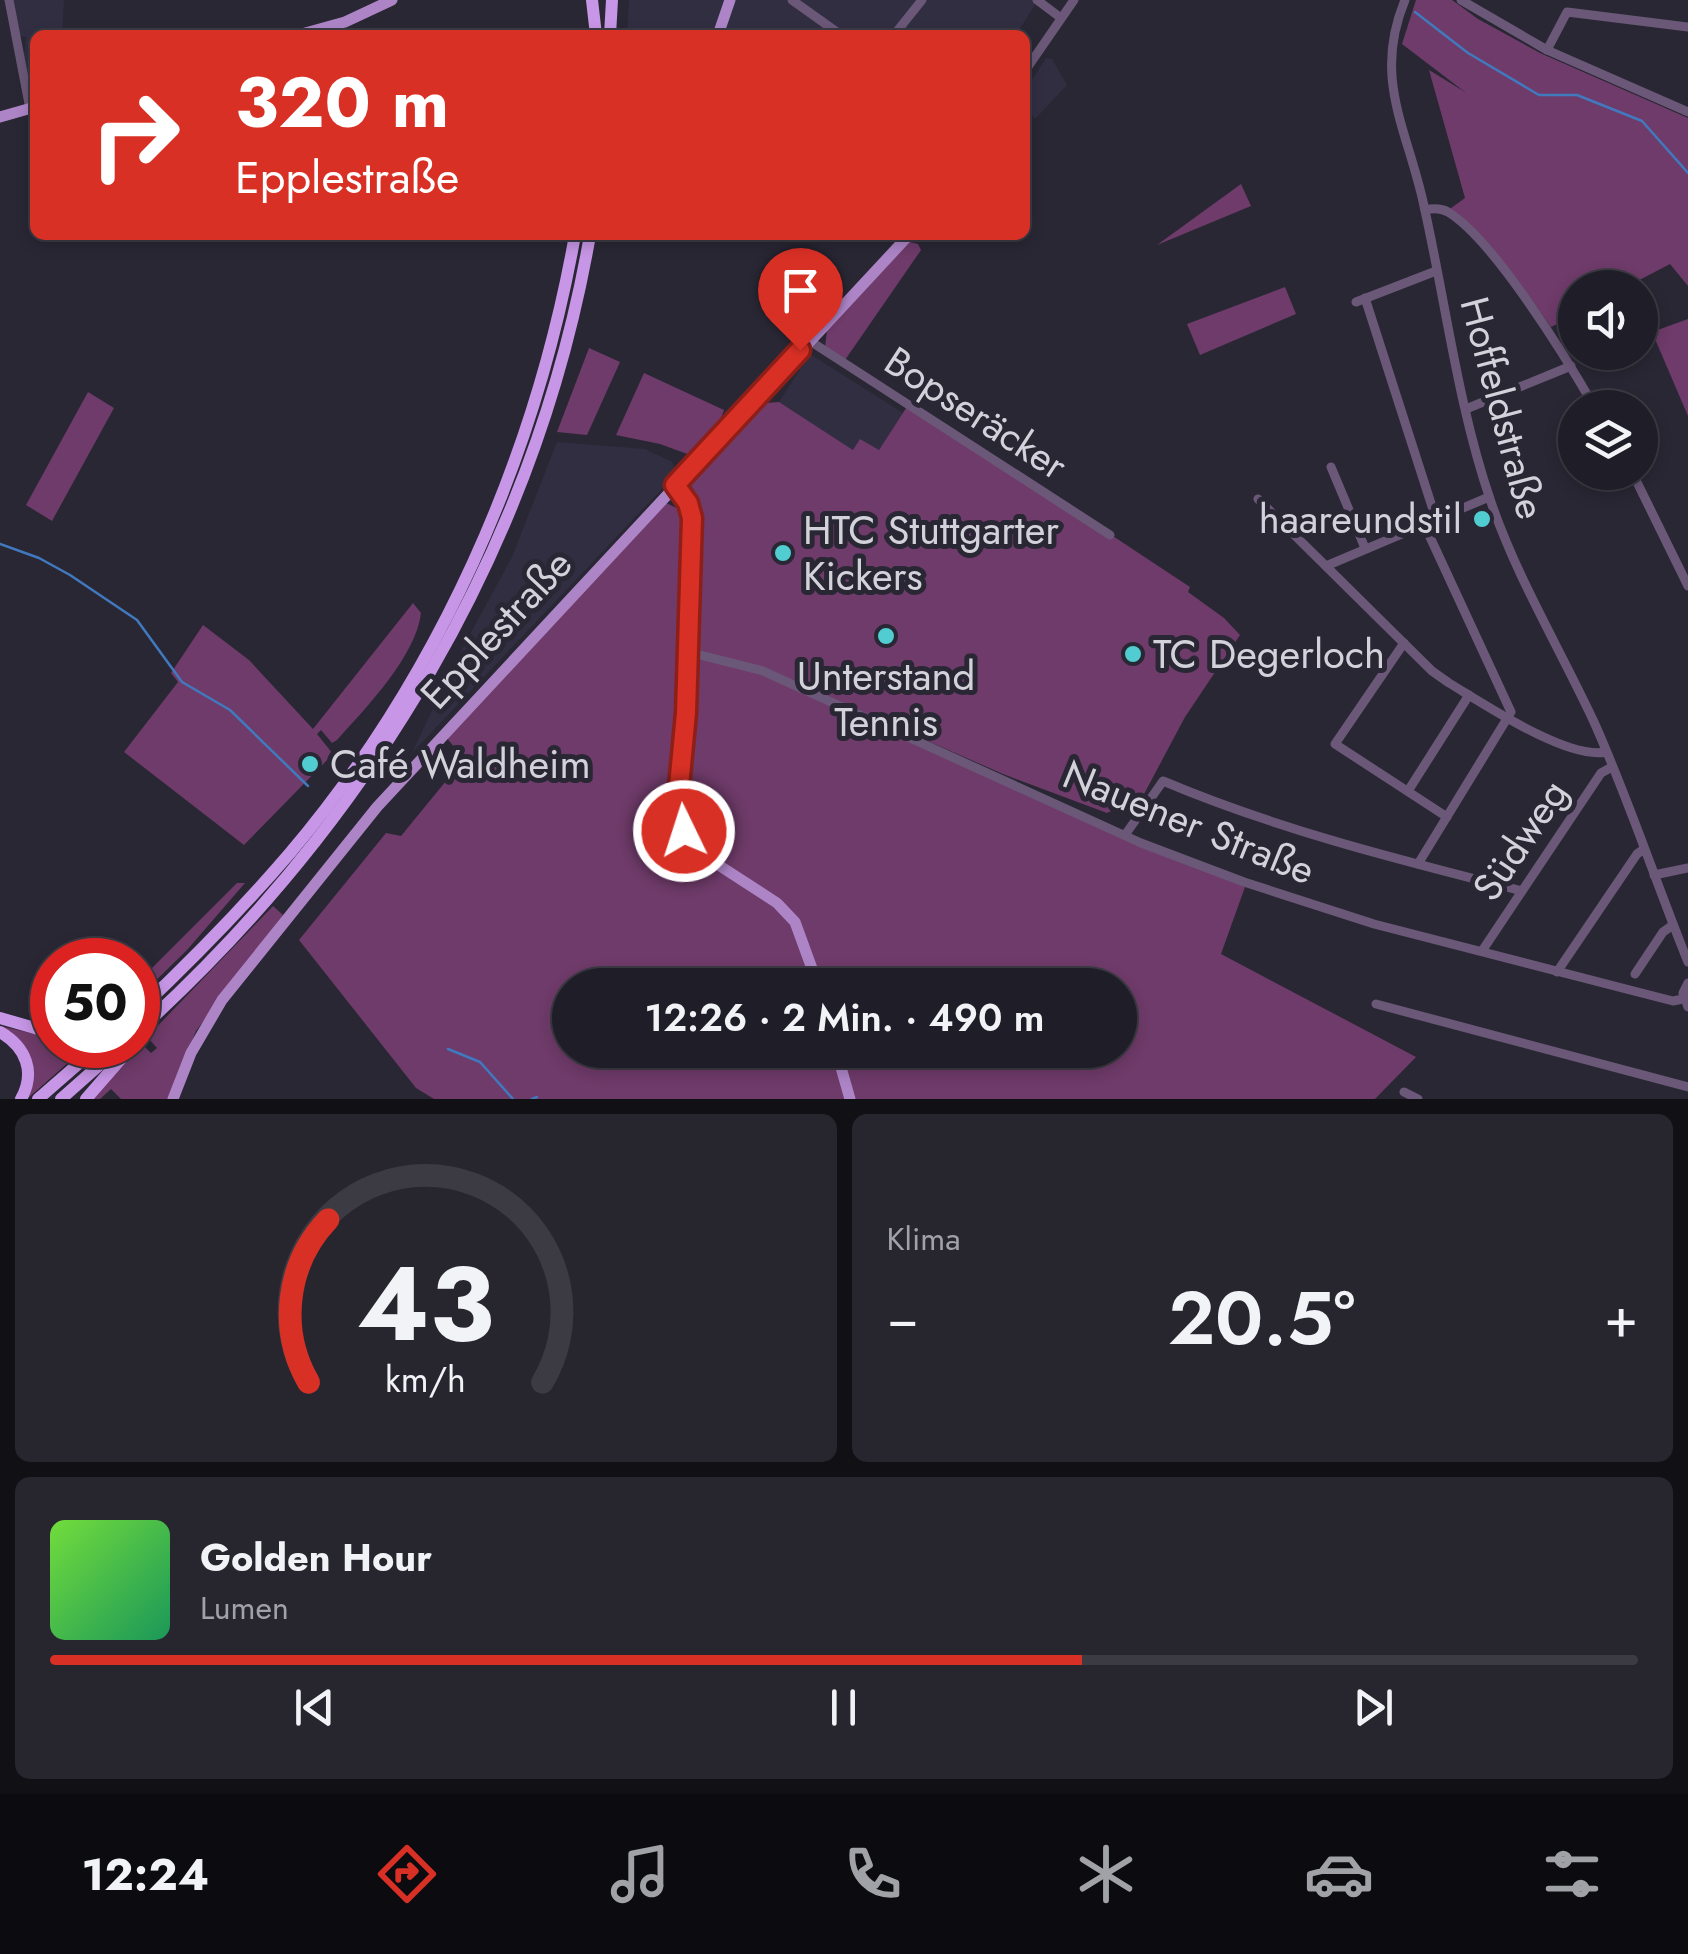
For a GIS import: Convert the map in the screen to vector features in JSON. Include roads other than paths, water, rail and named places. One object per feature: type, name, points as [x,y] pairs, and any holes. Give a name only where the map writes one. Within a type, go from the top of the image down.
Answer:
[{"type":"highway","points":[[595,0],[596,30]]},
{"type":"highway","points":[[610,30],[612,0]]},
{"type":"highway","points":[[363,769],[440,630],[499,504],[550,353],[575,240]]},
{"type":"highway","points":[[160,1000],[351,785],[452,636],[512,509],[563,358],[589,240]]},
{"type":"highway","points":[[0,1018],[30,1027]]},
{"type":"highway","points":[[0,1032],[16,1044],[26,1061],[28,1079],[21,1099]]},
{"type":"highway","points":[[38,1099],[74,1068]]},
{"type":"highway","points":[[60,1099],[96,1068]]},
{"type":"highway","points":[[86,1099],[113,1068]]},
{"type":"main road","points":[[316,30],[392,0]]},
{"type":"main road","points":[[720,30],[730,0]]},
{"type":"main road","points":[[0,117],[30,109]]},
{"type":"main road","name":"Epplestraße","points":[[173,1099],[191,1053],[222,1000],[376,807],[903,240]]},
{"type":"main road","points":[[675,485],[688,503],[692,518],[684,748],[678,797],[684,831],[703,855],[776,903],[795,922],[812,968]]},
{"type":"main road","points":[[841,1068],[850,1099]]},
{"type":"street","points":[[9,0],[30,99]]},
{"type":"street","points":[[792,0],[834,30]]},
{"type":"street","points":[[905,0],[914,9]]},
{"type":"street","points":[[898,30],[922,0]]},
{"type":"street","points":[[1037,0],[1062,18]]},
{"type":"street","points":[[1030,64],[1074,0]]},
{"type":"street","name":"Hoffeldstraße","points":[[1405,0],[1392,41],[1390,80],[1400,128],[1426,210],[1466,409],[1489,496],[1512,556],[1606,752],[1688,962]]},
{"type":"street","points":[[1462,0],[1547,50],[1688,112]]},
{"type":"street","points":[[1547,50],[1568,12],[1688,27]]},
{"type":"street","points":[[1426,210],[1446,211],[1482,243],[1558,348]]},
{"type":"street","points":[[1436,271],[1360,300],[1436,518]]},
{"type":"street","name":"Bopseräcker","points":[[810,341],[1110,534]]},
{"type":"street","points":[[1466,409],[1561,370]]},
{"type":"street","points":[[1331,468],[1365,548]]},
{"type":"street","points":[[1641,490],[1688,586]]},
{"type":"street","points":[[1326,566],[1489,496]]},
{"type":"street","points":[[1258,499],[1432,671],[1568,748],[1591,754],[1606,752]]},
{"type":"street","points":[[1418,864],[1511,712],[1424,524]]},
{"type":"street","points":[[1404,642],[1336,744],[1446,817]]},
{"type":"street","name":"Nauener Straße","points":[[688,652],[763,671],[1121,833],[1244,882],[1374,924],[1686,1003]]},
{"type":"street","points":[[1408,791],[1469,695]]},
{"type":"street","name":"Südweg","points":[[1482,952],[1601,774],[1612,767]]},
{"type":"street","points":[[1121,833],[1162,781],[1336,843],[1522,890]]},
{"type":"street","points":[[1557,972],[1644,849]]},
{"type":"street","points":[[1654,874],[1688,868]]},
{"type":"street","points":[[1634,974],[1663,932],[1673,926]]},
{"type":"street","points":[[1686,1003],[1688,983]]},
{"type":"street","points":[[1376,1004],[1688,1087]]},
{"type":"street","points":[[1404,1092],[1418,1099]]},
{"type":"waterway","points":[[1415,12],[1468,53],[1539,95],[1577,95],[1642,121],[1688,173]]},
{"type":"waterway","points":[[0,544],[70,575],[137,620],[182,682],[230,710],[308,786]]},
{"type":"waterway","points":[[448,1049],[480,1062],[513,1099]]},
{"type":"waterway","points":[[532,1099],[537,1097]]},
{"type":"place","name":"haareundstil","points":[[1482,519]]},
{"type":"place","name":"HTC Stuttgarter Kickers","points":[[783,553]]},
{"type":"place","name":"Unterstand Tennis","points":[[886,636]]},
{"type":"place","name":"TC Degerloch","points":[[1133,654]]},
{"type":"place","name":"Café Waldheim","points":[[310,764]]}]
